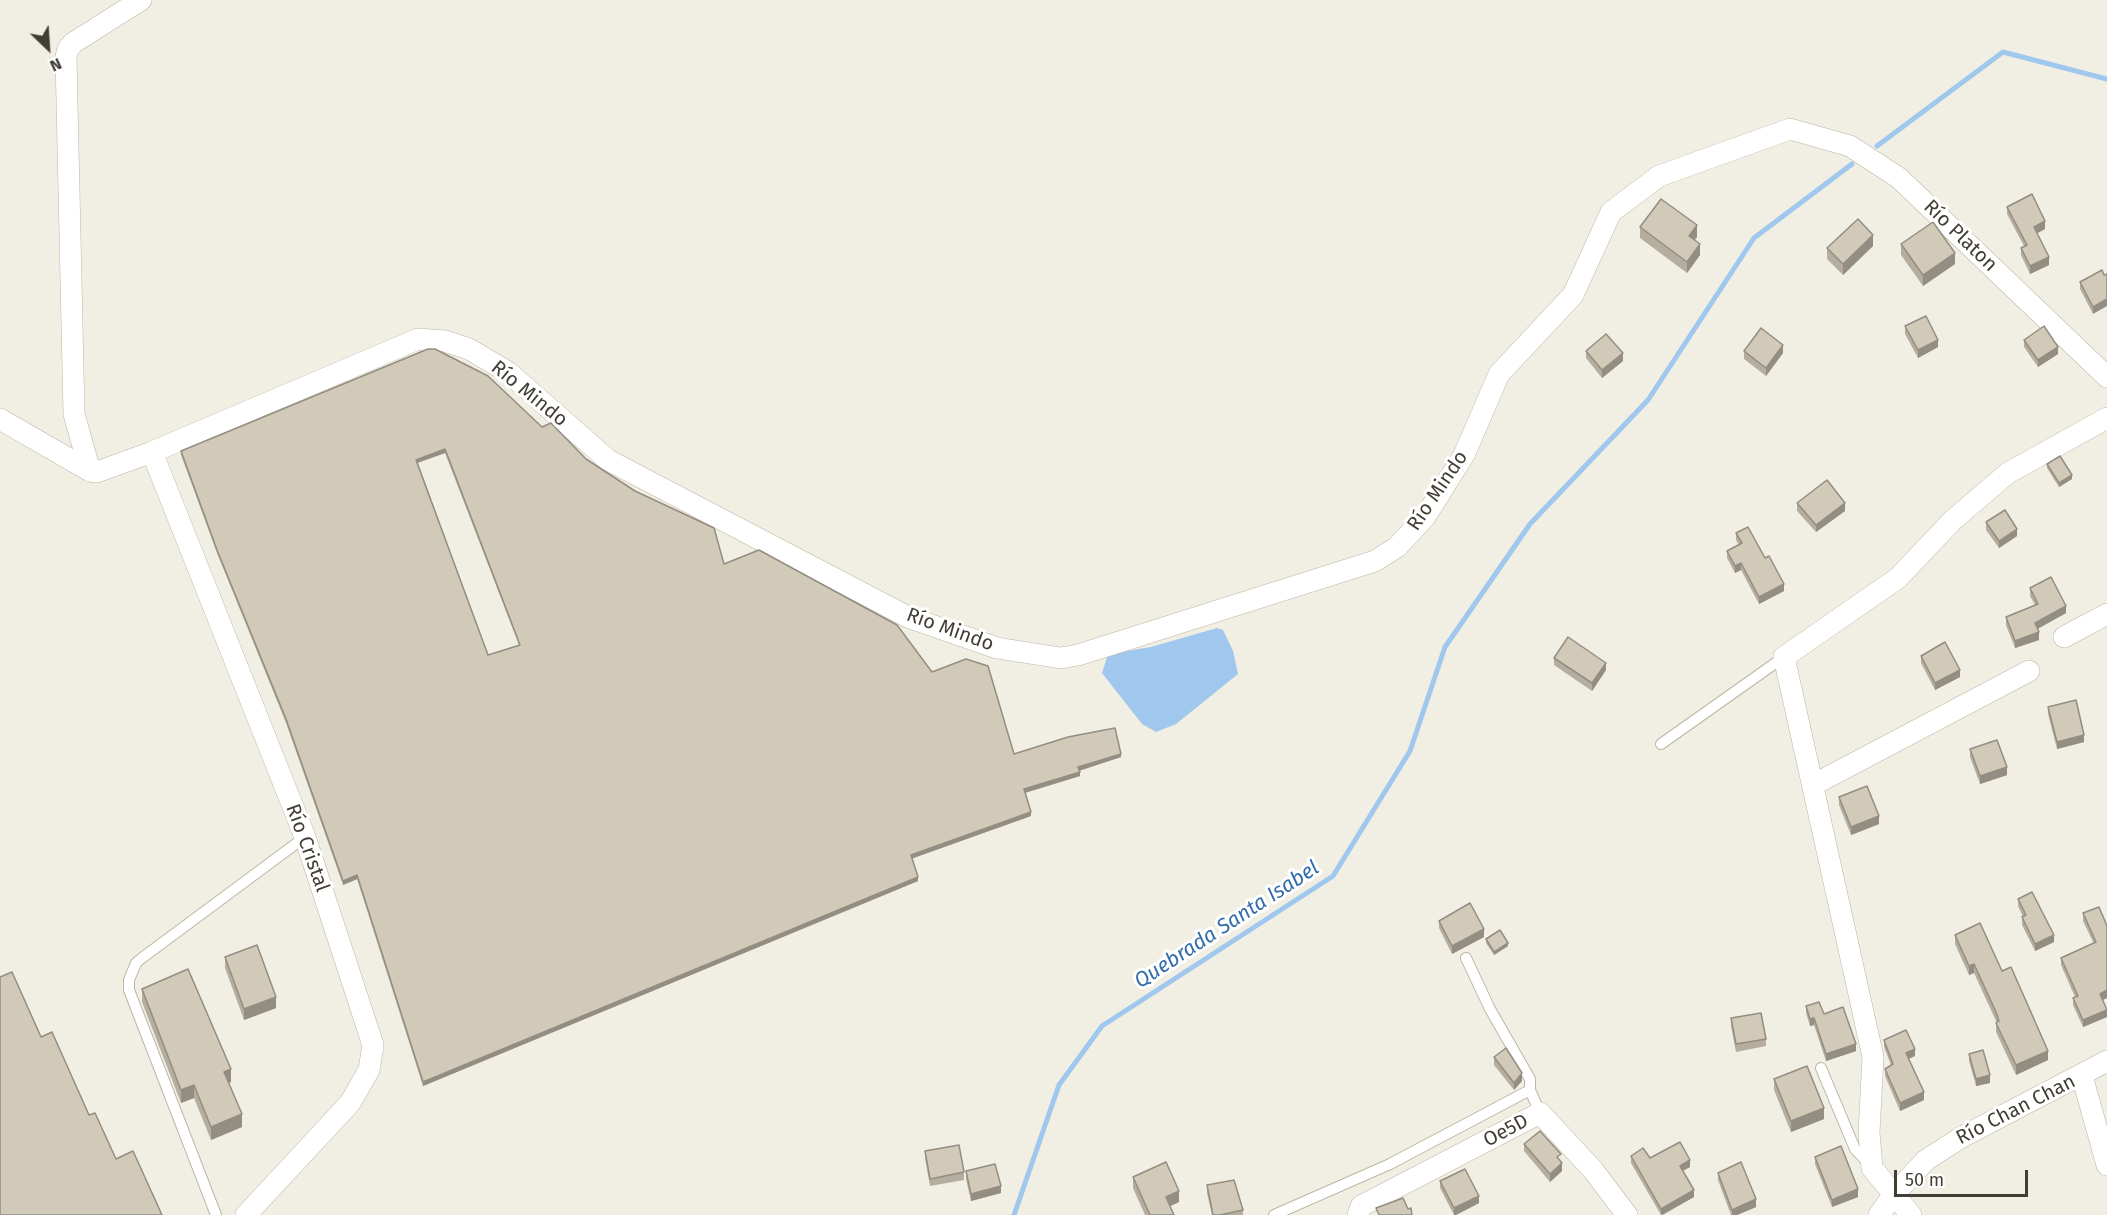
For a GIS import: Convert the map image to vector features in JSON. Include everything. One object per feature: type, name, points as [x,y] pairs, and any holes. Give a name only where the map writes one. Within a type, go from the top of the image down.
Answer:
[{"type":"street","points":[[90,471],[74,414],[66,57],[68,49],[74,43],[141,0]]},
{"type":"street","name":"Río Mindo","points":[[90,471],[97,472],[152,452],[418,339],[445,341],[469,350],[508,372],[608,460],[908,617],[997,648],[1060,658],[1078,655],[1375,561],[1397,548],[1425,517],[1464,455],[1499,374],[1573,295],[1611,212],[1659,176],[1790,129]]},
{"type":"street","name":"Río Platon","points":[[1790,129],[1850,146],[1899,178],[2107,377]]},
{"type":"street","points":[[1911,1215],[1872,1168],[1869,1133],[1873,1057],[1784,657],[1898,578],[1953,520],[2008,473],[2107,418]]},
{"type":"street","points":[[0,419],[90,471]]},
{"type":"street","name":"Río Cristal","points":[[152,452],[305,837],[373,1045],[369,1070],[350,1103],[246,1215]]},
{"type":"street","points":[[2064,636],[2107,614]]},
{"type":"street","points":[[1813,785],[2029,671]]},
{"type":"street","name":"Río Chan Chan","points":[[1879,1215],[1895,1193],[1926,1160],[1962,1137],[2107,1061]]},
{"type":"street","points":[[2082,1076],[2107,1165]]},
{"type":"street","name":"Oe5D","points":[[1358,1215],[1361,1206],[1540,1113],[1593,1170],[1627,1215]]},
{"type":"lane","points":[[1661,744],[1784,657]]},
{"type":"lane","points":[[216,1215],[129,990],[129,980],[136,963],[142,958],[305,837]]},
{"type":"lane","points":[[1466,958],[1490,1009],[1530,1079],[1530,1090],[1540,1113]]},
{"type":"lane","points":[[1821,1068],[1855,1149],[1872,1168]]},
{"type":"lane","points":[[1274,1215],[1390,1164],[1530,1090]]},
{"type":"water","points":[[1217,628],[1223,630],[1233,651],[1238,674],[1176,724],[1156,732],[1142,724],[1102,673],[1108,654],[1151,647]]},
{"type":"building","points":[[2032,194],[2045,221],[2034,227],[2049,257],[2030,266],[2021,248],[2027,245],[2007,207]]},
{"type":"building","points":[[1661,199],[1697,225],[1689,236],[1700,244],[1687,262],[1640,227]]},
{"type":"building","points":[[1858,219],[1873,235],[1843,264],[1827,248]]},
{"type":"building","points":[[1933,222],[1955,253],[1923,275],[1901,244]]},
{"type":"building","points":[[2102,270],[2104,275],[2107,274],[2107,299],[2093,307],[2080,282]]},
{"type":"building","points":[[1926,316],[1938,340],[1918,350],[1905,326]]},
{"type":"building","points":[[2044,326],[2058,347],[2038,360],[2024,340]]},
{"type":"building","points":[[1761,328],[1783,345],[1766,368],[1744,351]]},
{"type":"building","points":[[1606,334],[1623,353],[1602,370],[1586,351]]},
{"type":"building","points":[[428,349],[435,349],[488,376],[542,427],[551,423],[586,459],[635,491],[714,528],[724,564],[759,550],[897,625],[932,672],[966,659],[988,666],[1014,754],[1068,737],[1115,728],[1121,754],[1078,767],[1080,772],[1024,789],[1031,812],[911,855],[918,877],[423,1082],[357,875],[343,881],[286,719],[217,550],[181,451]],"holes":[[[445,449],[520,645],[488,655],[416,460]]]},
{"type":"building","points":[[2060,456],[2072,475],[2059,483],[2047,464]]},
{"type":"building","points":[[1827,480],[1845,503],[1816,525],[1797,503]]},
{"type":"building","points":[[2005,510],[2017,529],[1999,541],[1986,522]]},
{"type":"building","points":[[1748,527],[1765,558],[1769,556],[1784,584],[1759,597],[1741,563],[1735,566],[1727,551],[1742,543],[1736,533]]},
{"type":"building","points":[[2051,577],[2066,606],[2035,623],[2039,632],[2015,641],[2006,617],[2038,604],[2030,588]]},
{"type":"building","points":[[1568,637],[1606,663],[1592,683],[1554,658]]},
{"type":"building","points":[[1945,642],[1960,670],[1935,683],[1921,656]]},
{"type":"building","points":[[2076,700],[2084,735],[2057,742],[2048,707]]},
{"type":"building","points":[[1997,740],[2007,767],[1980,776],[1970,749]]},
{"type":"building","points":[[1867,786],[1879,816],[1851,827],[1839,797]]},
{"type":"building","points":[[2032,892],[2054,935],[2035,944],[2022,917],[2026,915],[2018,899]]},
{"type":"building","points":[[1470,903],[1484,929],[1452,946],[1439,921]]},
{"type":"building","points":[[2099,907],[2107,926],[2107,990],[2100,994],[2107,1010],[2083,1020],[2073,998],[2078,996],[2061,958],[2096,942],[2083,913]]},
{"type":"building","points":[[1980,923],[2002,971],[2011,967],[2048,1051],[2016,1065],[1996,1023],[1999,1021],[1996,1012],[1974,964],[1969,966],[1955,935]]},
{"type":"building","points":[[1500,930],[1508,943],[1494,952],[1486,939]]},
{"type":"building","points":[[257,945],[276,997],[244,1009],[225,957]]},
{"type":"building","points":[[188,969],[231,1069],[224,1072],[242,1114],[211,1127],[194,1085],[181,1090],[142,989]]},
{"type":"building","points":[[12,972],[41,1037],[52,1032],[89,1115],[95,1113],[116,1159],[133,1151],[162,1215],[0,1215],[0,977]]},
{"type":"building","points":[[1819,1002],[1824,1014],[1843,1007],[1856,1044],[1826,1054],[1814,1018],[1810,1019],[1806,1006]]},
{"type":"building","points":[[1761,1013],[1766,1039],[1736,1044],[1731,1018]]},
{"type":"building","points":[[1906,1030],[1915,1049],[1906,1053],[1924,1092],[1900,1103],[1885,1069],[1893,1064],[1884,1040]]},
{"type":"building","points":[[1506,1048],[1522,1073],[1514,1083],[1494,1057]]},
{"type":"building","points":[[1983,1050],[1990,1075],[1976,1079],[1969,1054]]},
{"type":"building","points":[[1807,1066],[1824,1108],[1791,1121],[1774,1079]]},
{"type":"building","points":[[1540,1131],[1561,1154],[1557,1157],[1562,1163],[1550,1174],[1524,1144]]},
{"type":"building","points":[[1680,1142],[1690,1160],[1680,1166],[1694,1190],[1661,1209],[1631,1156],[1643,1148],[1650,1158]]},
{"type":"building","points":[[959,1145],[964,1172],[930,1179],[925,1151]]},
{"type":"building","points":[[1841,1146],[1858,1189],[1832,1200],[1815,1157]]},
{"type":"building","points":[[1166,1162],[1179,1191],[1166,1197],[1174,1215],[1150,1215],[1133,1177]]},
{"type":"building","points":[[1741,1162],[1756,1199],[1732,1210],[1718,1173]]},
{"type":"building","points":[[995,1164],[1001,1186],[971,1194],[966,1171]]},
{"type":"building","points":[[1465,1169],[1479,1196],[1454,1208],[1440,1181]]},
{"type":"building","points":[[1234,1180],[1243,1210],[1213,1215],[1207,1185]]},
{"type":"building","points":[[1403,1198],[1408,1209],[1411,1208],[1412,1215],[1379,1215],[1376,1208]]},
{"type":"waterway","points":[[1877,146],[2003,52],[2107,79]]},
{"type":"waterway","name":"Quebrada Santa Isabel","points":[[1014,1215],[1059,1085],[1102,1026],[1333,876],[1410,751],[1445,647],[1530,524],[1648,400],[1754,238],[1852,164]]}]
